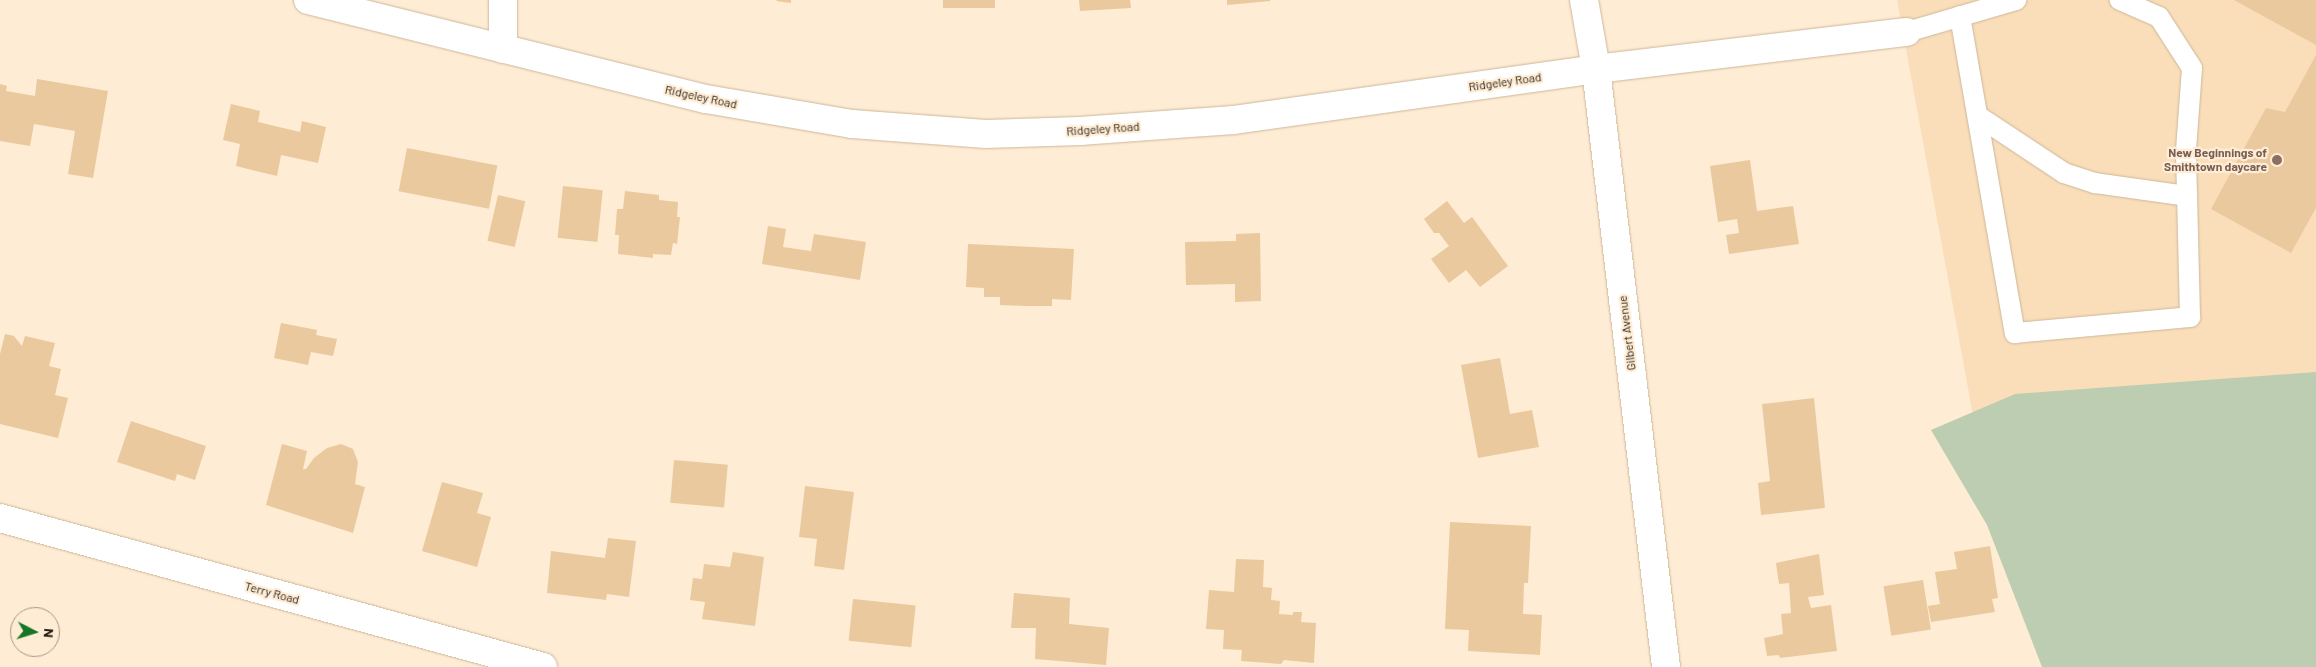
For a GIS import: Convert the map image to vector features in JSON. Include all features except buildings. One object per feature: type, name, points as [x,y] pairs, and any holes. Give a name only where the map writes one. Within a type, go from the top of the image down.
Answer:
[{"type":"street","name":"Ridgeley Road","points":[[308,0],[716,101],[852,124],[986,134],[1080,131],[1234,120],[1596,69],[1907,32]]},
{"type":"street","points":[[502,49],[503,0]]},
{"type":"street","name":"Gilbert Avenue","points":[[1584,0],[1596,69],[1666,667]]},
{"type":"street","name":"Terry Road","points":[[0,518],[543,667]]},
{"type":"lane","points":[[1907,32],[2016,0]]},
{"type":"lane","points":[[1960,16],[2015,333],[2190,316],[2186,150],[2192,68],[2159,17],[2120,0]]},
{"type":"lane","points":[[1978,116],[2064,173],[2095,183],[2187,196]]},
{"type":"shaded area","points":[[1897,0],[2316,0],[2316,415],[1976,432]]},
{"type":"green space","points":[[2316,372],[2316,667],[2042,667],[1987,525],[1931,430],[2015,394]]},
{"type":"place","name":"New Beginnings of Smithtown daycare","points":[[2277,160]]}]
